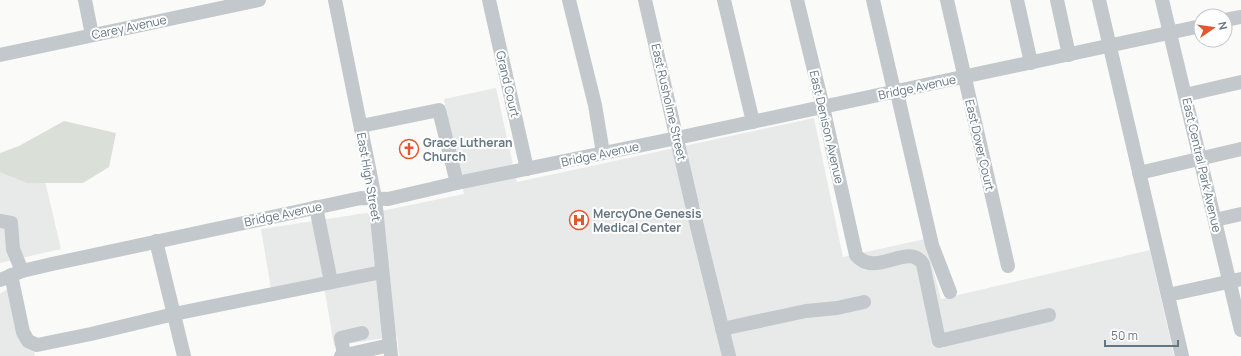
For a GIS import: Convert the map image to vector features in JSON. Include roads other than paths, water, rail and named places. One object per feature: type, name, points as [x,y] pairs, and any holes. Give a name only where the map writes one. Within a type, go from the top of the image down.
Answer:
[{"type":"street","points":[[85,0],[92,35]]},
{"type":"street","name":"Carey Avenue","points":[[0,55],[259,0]]},
{"type":"street","name":"East High Street","points":[[335,0],[375,198],[391,351]]},
{"type":"street","name":"Grand Court","points":[[489,0],[527,169]]},
{"type":"street","points":[[569,0],[595,105],[603,153]]},
{"type":"street","name":"East Rusholme Street","points":[[645,0],[728,356]]},
{"type":"street","points":[[724,0],[753,122]]},
{"type":"street","name":"East Denison Avenue","points":[[797,0],[823,107],[856,255],[860,260],[872,264],[908,256],[915,257],[920,260],[923,264],[939,341],[1049,315]]},
{"type":"street","points":[[874,0],[893,86],[898,97],[932,245],[950,292]]},
{"type":"street","name":"East Dover Court","points":[[947,0],[1008,266]]},
{"type":"street","points":[[1017,0],[1031,63]]},
{"type":"street","points":[[1057,0],[1069,55]]},
{"type":"street","points":[[1099,0],[1182,356]]},
{"type":"street","name":"East Central Park Avenue","points":[[1162,0],[1215,220],[1235,280],[1241,330]]},
{"type":"street","name":"Bridge Avenue","points":[[11,276],[156,241],[361,198],[388,199],[457,183],[896,92],[1193,28]]},
{"type":"street","points":[[1185,95],[1241,82]]},
{"type":"street","points":[[361,126],[440,110],[457,183]]},
{"type":"street","points":[[1139,173],[1241,149]]},
{"type":"street","points":[[316,208],[331,282]]},
{"type":"street","points":[[1215,220],[1241,214]]},
{"type":"street","points":[[0,221],[11,224],[14,249],[11,276],[23,332],[28,341],[37,345],[174,314],[382,272]]},
{"type":"street","points":[[156,241],[184,356]]},
{"type":"street","points":[[0,244],[14,249]]},
{"type":"street","points":[[1168,295],[1235,280]]},
{"type":"street","points":[[722,329],[806,311],[837,308],[864,302]]},
{"type":"street","points":[[362,333],[341,338],[342,356],[391,351]]},
{"type":"place","name":"Grace Lutheran Church","points":[[409,149]]},
{"type":"place","name":"MercyOne Genesis Medical Center","points":[[579,220]]}]
